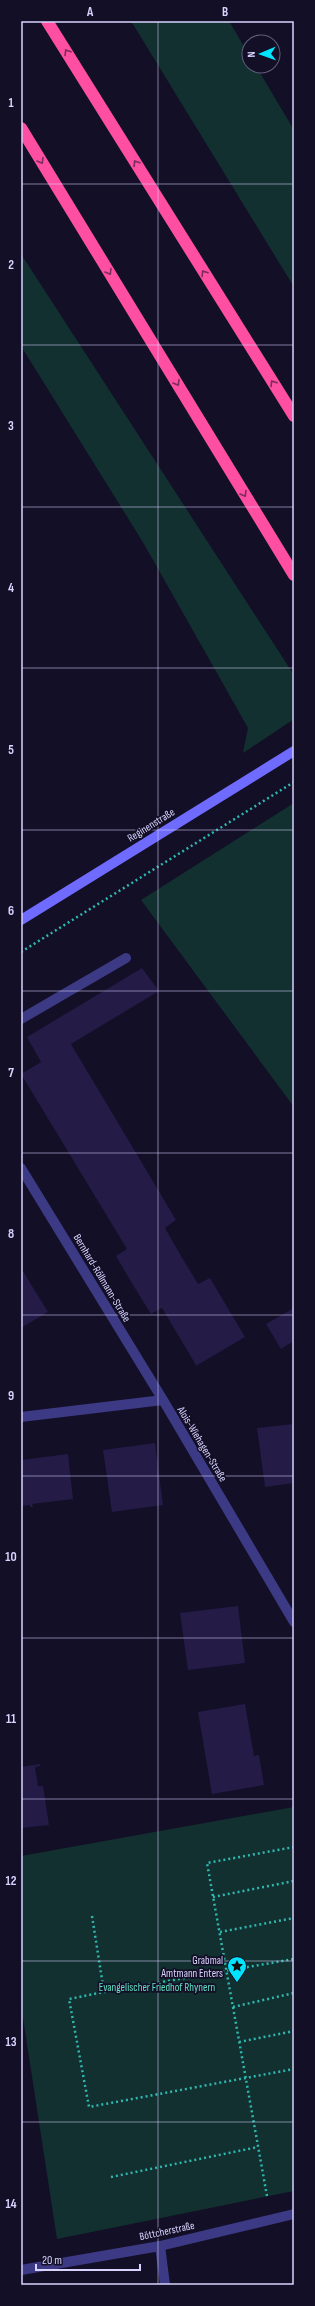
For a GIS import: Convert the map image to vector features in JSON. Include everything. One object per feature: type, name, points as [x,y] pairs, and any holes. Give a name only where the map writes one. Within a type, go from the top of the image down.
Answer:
[{"type":"highway","points":[[47,21],[294,416]]},
{"type":"highway","points":[[21,128],[294,575]]},
{"type":"street","name":"Reginenstraße","points":[[21,920],[294,751]]},
{"type":"street","points":[[21,1020],[126,958]]},
{"type":"street","name":"Bernhard-Röllmann-Straße","points":[[21,1168],[163,1400]]},
{"type":"street","name":"Alois-Wiehagen-Straße","points":[[21,1417],[163,1400],[294,1622]]},
{"type":"street","name":"Böttcherstraße","points":[[21,2270],[160,2246],[271,2218],[294,2214]]},
{"type":"street","points":[[160,2246],[165,2285]]},
{"type":"path","points":[[21,952],[294,782]]},
{"type":"path","points":[[271,2218],[207,1863],[294,1847]]},
{"type":"path","points":[[213,1897],[294,1881]]},
{"type":"path","points":[[92,1916],[104,1992]]},
{"type":"path","points":[[220,1932],[294,1918]]},
{"type":"path","points":[[294,1959],[69,1999],[89,2107],[294,2069]]},
{"type":"path","points":[[233,2006],[294,1993]]},
{"type":"path","points":[[239,2042],[294,2031]]},
{"type":"path","points":[[111,2177],[258,2148]]},
{"type":"green space","points":[[131,21],[229,21],[241,41],[241,74],[261,74],[294,130],[294,287]]},
{"type":"green space","points":[[21,254],[294,675],[294,719],[243,753],[248,728],[144,544],[21,346]]},
{"type":"green space","points":[[294,803],[294,1107],[141,900]]},
{"type":"green space","name":"Evangelischer Friedhof Rhynern","points":[[294,1807],[294,2191],[57,2239],[21,2005],[21,1856]]},
{"type":"building","points":[[142,968],[159,991],[71,1044],[176,1220],[165,1228],[181,1256],[198,1284],[210,1278],[245,1337],[194,1367],[196,1365],[162,1308],[151,1314],[133,1285],[116,1256],[127,1249],[21,1074],[41,1062],[27,1037]]},
{"type":"building","points":[[21,1268],[48,1312],[21,1328]]},
{"type":"building","points":[[294,1308],[294,1341],[281,1349],[266,1324]]},
{"type":"building","points":[[294,1424],[294,1483],[265,1487],[257,1428]]},
{"type":"building","points":[[155,1443],[163,1505],[112,1512],[103,1450]]},
{"type":"building","points":[[68,1454],[73,1499],[32,1504],[33,1507],[30,1507],[30,1505],[21,1506],[21,1460]]},
{"type":"building","points":[[238,1606],[245,1663],[188,1670],[180,1613]]},
{"type":"building","points":[[245,1704],[254,1756],[259,1755],[264,1785],[212,1794],[198,1712]]},
{"type":"building","points":[[40,1764],[40,1766],[35,1767],[38,1786],[43,1786],[49,1825],[21,1828],[21,1767]]},
{"type":"place","name":"Grabmal Amtmann Enters","points":[[237,1983]]}]
